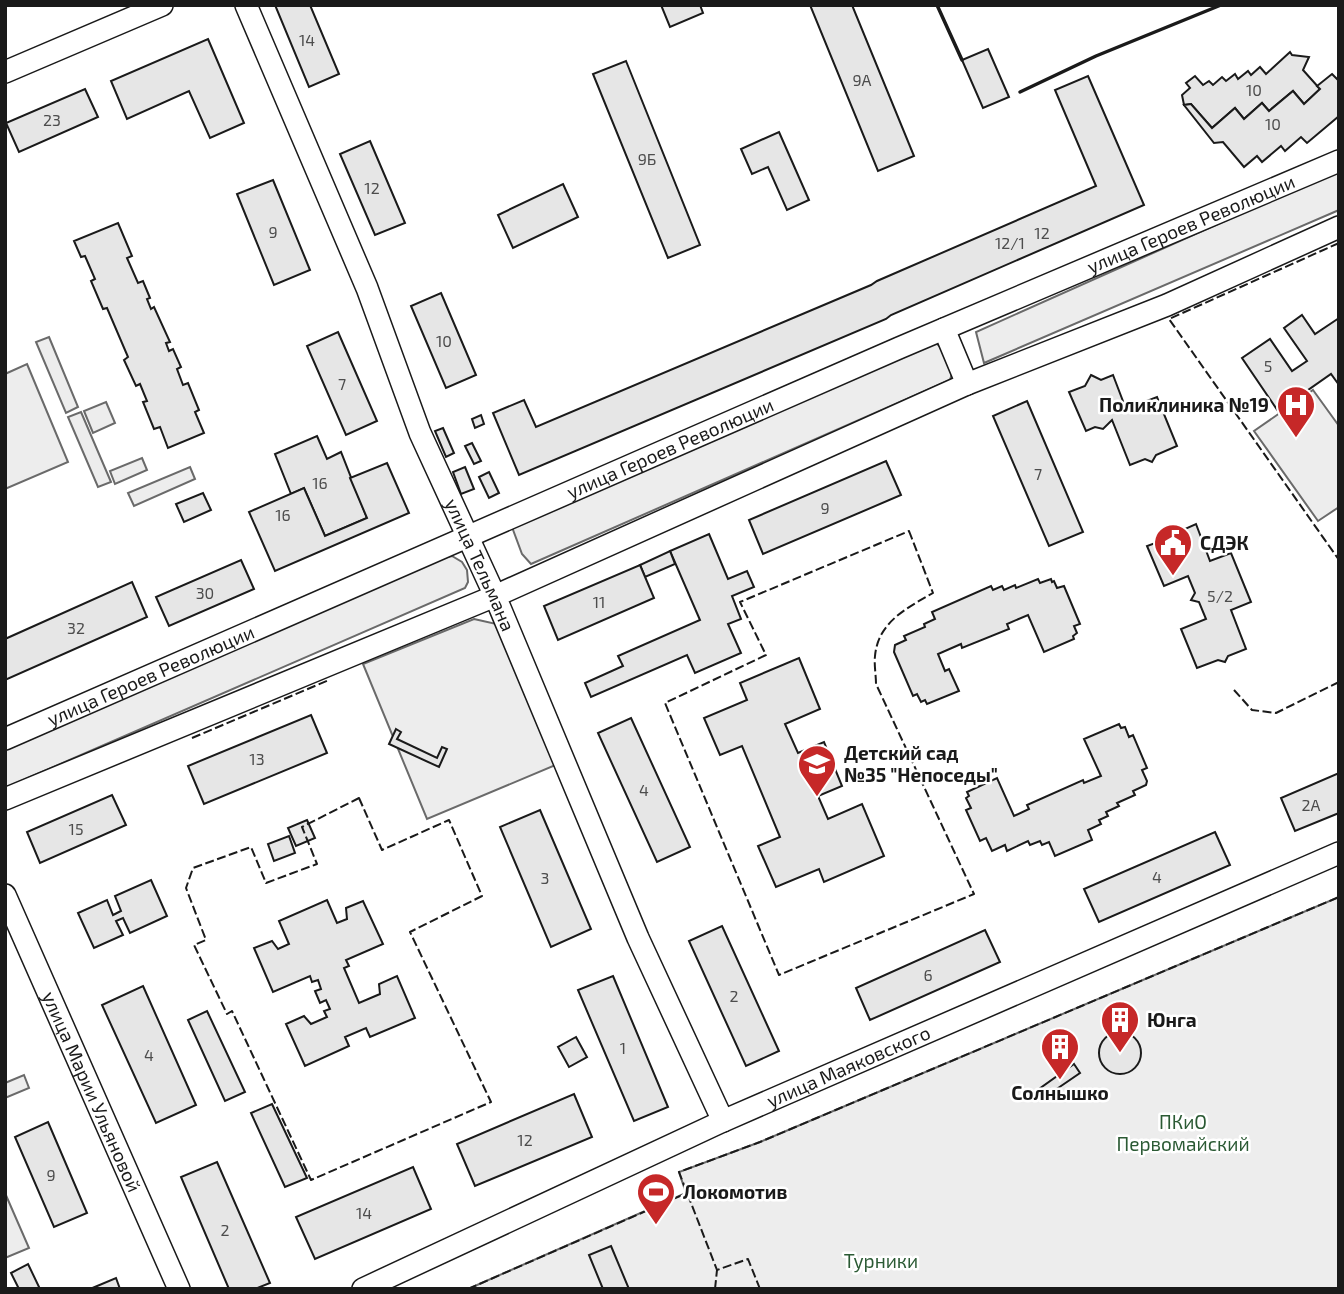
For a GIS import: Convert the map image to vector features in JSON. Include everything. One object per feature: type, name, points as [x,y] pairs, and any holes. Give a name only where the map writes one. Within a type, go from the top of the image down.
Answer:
[{"type":"street","points":[[5,72],[162,5]]},
{"type":"street","name":"улица Тельмана","points":[[246,5],[367,288],[420,433],[495,596],[638,938],[723,1121]]},
{"type":"street","name":"улица Героев Революции","points":[[5,739],[944,329],[1339,161]]},
{"type":"street","points":[[5,799],[495,596],[967,384],[1167,305],[1339,227]]},
{"type":"street","points":[[944,329],[967,384]]},
{"type":"street","name":"улица Маяковского","points":[[363,1289],[723,1121],[1339,853]]},
{"type":"street","name":"улица Марии Ульяновой","points":[[5,895],[179,1289]]},
{"type":"shaded area","points":[[1339,170],[1339,210],[984,363],[976,332]]},
{"type":"shaded area","points":[[49,337],[78,407],[66,413],[36,342]]},
{"type":"shaded area","points":[[936,343],[947,353],[953,370],[950,380],[531,564],[522,554],[512,527]]},
{"type":"shaded area","points":[[27,364],[68,462],[5,489],[5,374]]},
{"type":"shaded area","points":[[1313,390],[1339,426],[1339,507],[1318,521],[1254,431]]},
{"type":"shaded area","points":[[106,402],[115,423],[93,433],[84,411]]},
{"type":"shaded area","points":[[81,412],[111,482],[98,487],[68,417]]},
{"type":"shaded area","points":[[142,458],[147,470],[115,484],[110,471]]},
{"type":"shaded area","points":[[190,467],[195,479],[134,506],[128,493]]},
{"type":"shaded area","points":[[452,556],[462,562],[467,570],[468,582],[465,588],[5,788],[5,744],[441,558]]},
{"type":"shaded area","points":[[474,619],[501,625],[558,764],[427,819],[363,664]]},
{"type":"shaded area","name":"ПКиО Первомайский","points":[[1339,897],[1339,1289],[468,1289],[686,1193],[679,1172],[760,1142]]},
{"type":"shaded area","points":[[24,1075],[29,1088],[5,1098],[5,1083]]},
{"type":"shaded area","points":[[5,1193],[29,1248],[5,1258]]},
{"type":"building","points":[[275,5],[310,5],[339,74],[309,87]]},
{"type":"building","points":[[661,5],[700,5],[703,13],[670,27]]},
{"type":"building","points":[[810,5],[852,5],[914,156],[878,171]]},
{"type":"building","points":[[208,39],[244,123],[210,138],[189,91],[127,119],[111,81]]},
{"type":"building","points":[[988,49],[1009,97],[983,108],[962,60]]},
{"type":"building","points":[[1290,52],[1292,55],[1309,57],[1303,70],[1320,89],[1304,104],[1293,91],[1269,111],[1262,103],[1244,119],[1235,108],[1212,128],[1191,104],[1184,105],[1182,95],[1190,88],[1186,83],[1195,76],[1203,85],[1209,81],[1213,85],[1222,77],[1226,81],[1235,74],[1238,79],[1248,71],[1251,75],[1260,67],[1266,74]]},
{"type":"building","points":[[626,61],[700,245],[668,258],[593,74]]},
{"type":"building","points":[[1332,74],[1339,81],[1339,116],[1307,143],[1301,137],[1285,151],[1281,146],[1262,162],[1257,156],[1244,167],[1223,142],[1214,143],[1184,105],[1191,104],[1212,128],[1235,108],[1244,119],[1262,103],[1269,111],[1293,91],[1304,104],[1320,89],[1317,86]]},
{"type":"building","points":[[1088,76],[1144,205],[886,319],[519,475],[493,413],[524,400],[536,427],[1096,186],[1055,90]]},
{"type":"building","points":[[85,89],[98,117],[19,152],[6,123]]},
{"type":"building","points":[[779,132],[809,200],[787,210],[768,167],[752,174],[741,149]]},
{"type":"building","points":[[370,141],[405,223],[375,235],[340,154]]},
{"type":"building","points":[[273,180],[310,270],[274,285],[237,194]]},
{"type":"building","points":[[563,184],[578,217],[513,248],[498,215]]},
{"type":"building","points":[[118,223],[132,256],[127,258],[138,283],[143,281],[151,309],[154,307],[170,342],[166,343],[169,351],[173,349],[181,367],[177,369],[183,385],[188,383],[199,410],[195,412],[204,433],[168,448],[160,427],[154,429],[143,402],[147,401],[140,384],[136,386],[124,360],[128,357],[107,308],[103,309],[91,281],[95,279],[85,256],[81,257],[74,241]]},
{"type":"building","points":[[441,293],[476,375],[446,388],[411,306]]},
{"type":"building","points":[[1302,315],[1315,334],[1339,318],[1339,385],[1331,374],[1278,411],[1242,358],[1270,339],[1292,371],[1307,361],[1284,328]]},
{"type":"building","points":[[338,332],[377,421],[346,435],[307,346]]},
{"type":"building","points":[[1091,375],[1101,380],[1113,375],[1126,409],[1157,397],[1177,446],[1156,455],[1152,462],[1145,459],[1130,465],[1112,420],[1103,429],[1095,427],[1086,431],[1069,392],[1085,386]]},
{"type":"building","points":[[1027,401],[1083,532],[1049,546],[993,416]]},
{"type":"building","points":[[481,415],[484,424],[475,428],[472,419]]},
{"type":"building","points":[[443,428],[454,453],[446,457],[435,431]]},
{"type":"building","points":[[317,436],[327,459],[341,452],[367,518],[325,536],[304,488],[291,494],[275,454]]},
{"type":"building","points":[[472,443],[481,461],[474,464],[465,446]]},
{"type":"building","points":[[886,461],[901,495],[763,554],[749,520]]},
{"type":"building","points":[[387,463],[409,513],[275,571],[249,512],[304,488],[325,536],[367,518],[350,478]]},
{"type":"building","points":[[465,467],[474,489],[461,494],[453,472]]},
{"type":"building","points":[[489,472],[499,493],[489,498],[479,477]]},
{"type":"building","points":[[203,493],[211,510],[184,522],[176,504]]},
{"type":"building","points":[[1196,524],[1210,561],[1231,553],[1251,602],[1231,610],[1246,649],[1228,656],[1225,662],[1218,660],[1197,668],[1181,629],[1206,619],[1199,602],[1191,600],[1195,593],[1188,576],[1164,586],[1147,546],[1161,541],[1166,530],[1174,534]]},
{"type":"building","points":[[709,534],[728,579],[747,571],[754,587],[732,596],[741,619],[728,624],[741,653],[695,673],[687,655],[591,697],[585,683],[623,666],[618,656],[700,620],[670,551]]},
{"type":"building","points":[[670,551],[675,564],[645,577],[640,565]]},
{"type":"building","points":[[241,560],[254,589],[169,626],[156,597]]},
{"type":"building","points":[[640,565],[654,598],[558,640],[544,606]]},
{"type":"building","points":[[1038,579],[1040,583],[1051,579],[1057,588],[1064,586],[1080,624],[1074,626],[1077,633],[1073,636],[1074,639],[1044,652],[1028,615],[1007,624],[1009,629],[962,648],[961,644],[938,654],[945,671],[949,669],[959,691],[927,704],[925,700],[921,702],[917,694],[913,696],[894,652],[895,645],[906,640],[904,636],[925,627],[924,624],[935,619],[932,612],[991,586],[993,590],[1002,586],[1004,590]]},
{"type":"building","points":[[132,582],[147,617],[5,680],[5,639]]},
{"type":"building","points":[[799,658],[820,709],[785,724],[798,753],[824,742],[842,786],[818,796],[828,819],[862,804],[884,856],[824,882],[819,869],[776,887],[758,846],[780,837],[742,746],[720,755],[704,718],[747,700],[740,683]]},
{"type":"building","points":[[311,715],[327,753],[204,804],[188,766]]},
{"type":"building","points":[[631,718],[690,847],[657,862],[598,733]]},
{"type":"building","points":[[1119,724],[1121,728],[1125,727],[1129,737],[1133,735],[1147,768],[1142,770],[1147,781],[1146,785],[1133,791],[1135,795],[1117,803],[1119,806],[1106,812],[1108,816],[1099,820],[1101,824],[1088,830],[1092,840],[1055,856],[1049,842],[1042,845],[1040,841],[1030,845],[1028,841],[1007,851],[1005,845],[992,851],[986,838],[980,841],[966,810],[971,808],[966,798],[969,796],[967,792],[997,778],[1014,816],[1029,809],[1027,805],[1083,780],[1084,783],[1101,776],[1084,739]]},
{"type":"building","points":[[396,729],[401,732],[397,739],[437,758],[442,747],[447,749],[439,767],[389,744]]},
{"type":"building","points":[[1339,773],[1339,813],[1295,831],[1281,798]]},
{"type":"building","points":[[112,795],[126,825],[40,863],[27,832]]},
{"type":"building","points":[[540,810],[591,929],[551,947],[500,827]]},
{"type":"building","points":[[307,820],[315,838],[296,846],[288,828]]},
{"type":"building","points":[[1215,832],[1230,865],[1099,922],[1084,889]]},
{"type":"building","points":[[289,836],[295,853],[274,861],[268,844]]},
{"type":"building","points":[[151,880],[167,916],[130,933],[123,918],[116,921],[123,935],[94,948],[78,913],[107,900],[113,915],[121,911],[115,896]]},
{"type":"building","points":[[327,900],[337,923],[347,919],[346,908],[363,901],[383,944],[346,960],[349,966],[344,968],[359,1003],[380,994],[379,984],[397,976],[415,1018],[370,1037],[366,1028],[345,1037],[349,1046],[305,1066],[286,1024],[304,1016],[311,1024],[327,1017],[324,1011],[330,1009],[326,1000],[320,1003],[315,991],[321,989],[318,980],[312,982],[310,976],[273,992],[254,948],[272,941],[278,949],[289,944],[279,921]]},
{"type":"building","points":[[722,926],[779,1051],[746,1066],[689,941]]},
{"type":"building","points":[[985,930],[1000,962],[870,1020],[856,988]]},
{"type":"building","points":[[613,976],[668,1107],[634,1121],[578,990]]},
{"type":"building","points":[[143,986],[196,1105],[156,1123],[102,1005]]},
{"type":"building","points":[[207,1011],[245,1092],[225,1101],[188,1020]]},
{"type":"building","name":"Юнга","points":[[1120,1032],[1135,1038],[1141,1053],[1135,1068],[1120,1074],[1105,1068],[1099,1053],[1105,1038]]},
{"type":"building","points":[[576,1037],[587,1057],[569,1067],[558,1047]]},
{"type":"building","name":"Солнышко","points":[[1074,1064],[1080,1073],[1045,1097],[1039,1089]]},
{"type":"building","points":[[574,1094],[592,1137],[475,1186],[457,1144]]},
{"type":"building","points":[[272,1104],[307,1178],[285,1187],[251,1113]]},
{"type":"building","points":[[48,1122],[87,1213],[54,1227],[15,1137]]},
{"type":"building","points":[[217,1162],[270,1283],[255,1289],[229,1289],[181,1177]]},
{"type":"building","points":[[413,1167],[431,1209],[315,1259],[296,1217]]},
{"type":"building","points":[[611,1246],[629,1289],[603,1289],[589,1255]]},
{"type":"building","points":[[28,1264],[40,1289],[19,1289],[11,1273]]},
{"type":"building","points":[[116,1278],[120,1289],[90,1289]]},
{"type":"fence","points":[[1339,243],[1169,319],[1339,560]]},
{"type":"fence","points":[[909,531],[933,593],[895,617],[882,634],[875,656],[876,684],[974,894],[779,975],[665,703],[766,655],[740,602],[909,531]]},
{"type":"fence","points":[[192,738],[329,680]]},
{"type":"fence","points":[[1234,690],[1252,710],[1276,713],[1339,682]]},
{"type":"fence","points":[[359,798],[382,850],[449,820],[482,896],[410,932],[491,1102],[311,1180],[232,1011],[227,1014],[194,945],[206,940],[186,888],[193,868],[251,847],[266,883],[317,864],[302,827],[359,798]]},
{"type":"fence","points":[[760,1289],[748,1259],[717,1270],[679,1172],[760,1142],[1339,897]]},
{"type":"fence","points":[[468,1289],[687,1193],[688,1195]]},
{"type":"fence","points":[[715,1289],[717,1270]]},
{"type":"wall","points":[[937,5],[962,60]]},
{"type":"wall","points":[[1020,92],[1096,56],[1221,5]]},
{"type":"place","name":"Поликлиника №19","points":[[1296,439]]},
{"type":"place","name":"СДЭК","points":[[1173,577]]},
{"type":"place","name":"Детский сад №35 \"Непоседы\"","points":[[817,798]]},
{"type":"place","name":"Юнга","points":[[1120,1054]]},
{"type":"place","name":"Солнышко","points":[[1060,1081]]},
{"type":"place","name":"Локомотив","points":[[656,1226]]},
{"type":"park label","name":"Турники","points":[[881,1261]]}]
